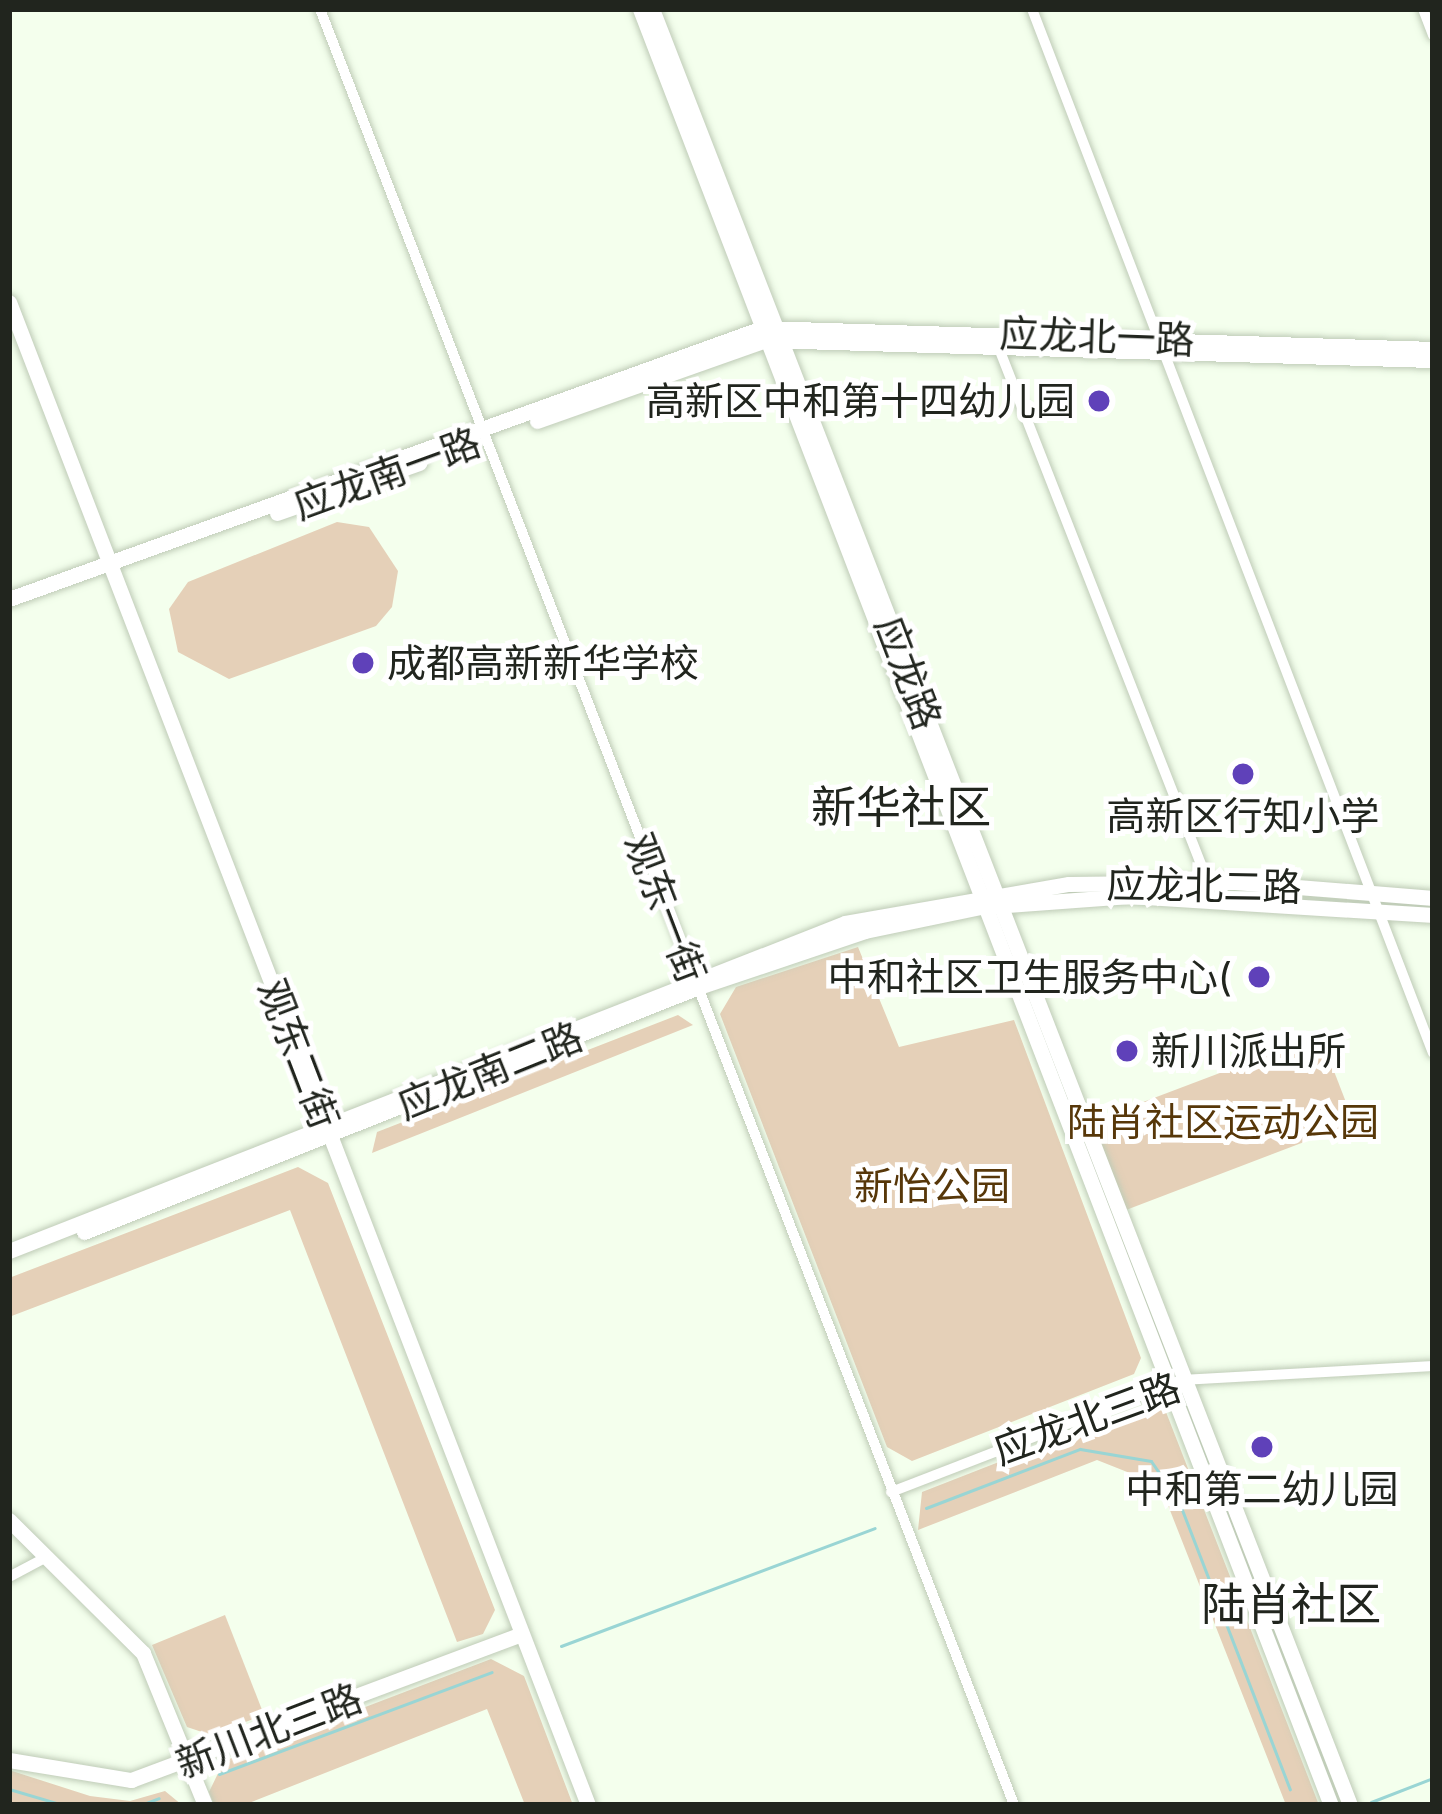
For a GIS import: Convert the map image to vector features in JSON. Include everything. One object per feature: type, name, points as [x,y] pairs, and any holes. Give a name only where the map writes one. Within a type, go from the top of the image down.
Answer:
[{"type":"street","name":"观东一街","points":[[320,9],[1014,1805]]},
{"type":"street","name":"应龙路","points":[[640,9],[771,334]]},
{"type":"street","name":"应龙路","points":[[652,9],[771,334],[1174,1382],[1331,1805]]},
{"type":"street","points":[[1032,9],[1433,1053]]},
{"type":"street","points":[[1423,9],[1433,35]]},
{"type":"street","name":"观东二街","points":[[9,302],[588,1805]]},
{"type":"street","name":"应龙南一路","points":[[9,599],[771,334]]},
{"type":"street","name":"应龙北一路","points":[[771,334],[1433,349]]},
{"type":"street","name":"应龙北一路","points":[[771,334],[998,346],[1161,345],[1433,360]]},
{"type":"street","points":[[998,346],[1208,882]]},
{"type":"street","name":"应龙南一路","points":[[9,610],[111,567]]},
{"type":"street","name":"应龙北二路","points":[[987,900],[1208,882],[1433,898]]},
{"type":"street","name":"应龙北二路","points":[[987,900],[1130,896],[1433,915]]},
{"type":"street","name":"应龙南二路","points":[[9,1262],[845,923],[987,900]]},
{"type":"street","name":"应龙南二路","points":[[9,1251],[328,1130]]},
{"type":"street","name":"应龙北三路","points":[[891,1492],[1174,1382],[1433,1366]]},
{"type":"street","name":"应龙路","points":[[1174,1382],[1350,1805]]},
{"type":"street","points":[[9,1520],[41,1560],[96,1597],[143,1653],[205,1805]]},
{"type":"street","points":[[9,1577],[41,1560]]},
{"type":"street","name":"新川北三路","points":[[9,1760],[131,1780],[189,1764],[522,1634]]},
{"type":"green space","points":[[337,522],[369,527],[398,571],[392,607],[376,626],[229,679],[178,652],[169,609],[188,582]]},
{"type":"green space","name":"新怡公园","points":[[858,947],[899,1047],[1014,1020],[1141,1358],[1134,1374],[912,1461],[887,1447],[720,1014],[736,987]]},
{"type":"green space","points":[[678,1015],[693,1025],[372,1153],[377,1132]]},
{"type":"green space","name":"陆肖社区运动公园","points":[[1320,1035],[1354,1123],[1126,1210],[1093,1121]]},
{"type":"green space","points":[[298,1167],[328,1183],[495,1610],[483,1634],[457,1642],[290,1210],[9,1317],[9,1278]]},
{"type":"green space","points":[[1145,1405],[1166,1412],[1319,1805],[1286,1805],[1160,1485],[1097,1460],[918,1530],[922,1492]]},
{"type":"green space","points":[[225,1615],[264,1715],[211,1735],[187,1727],[152,1645]]},
{"type":"green space","points":[[491,1659],[524,1676],[573,1805],[525,1805],[487,1709],[244,1805],[214,1805],[209,1792],[224,1761]]},
{"type":"green space","points":[[9,1770],[90,1796],[130,1801],[165,1791],[182,1805],[9,1805]]},
{"type":"waterway","points":[[926,1508],[1080,1449],[1151,1461],[1179,1502],[1290,1789]]},
{"type":"waterway","points":[[561,1646],[875,1528]]},
{"type":"waterway","points":[[219,1774],[492,1672]]},
{"type":"waterway","points":[[1371,1802],[1433,1778]]},
{"type":"waterway","points":[[9,1789],[63,1805]]},
{"type":"waterway","points":[[141,1805],[159,1798]]},
{"type":"place","name":"高新区中和第十四幼儿园","points":[[1099,401]]},
{"type":"place","name":"成都高新新华学校","points":[[363,663]]},
{"type":"place","name":"高新区行知小学","points":[[1243,774]]},
{"type":"place","name":"中和社区卫生服务中心(","points":[[1259,977]]},
{"type":"place","name":"新川派出所","points":[[1127,1051]]},
{"type":"place","name":"中和第二幼儿园","points":[[1262,1447]]},
{"type":"district","name":"新华社区","points":[[901,807]]},
{"type":"district","name":"陆肖社区","points":[[1291,1604]]}]
